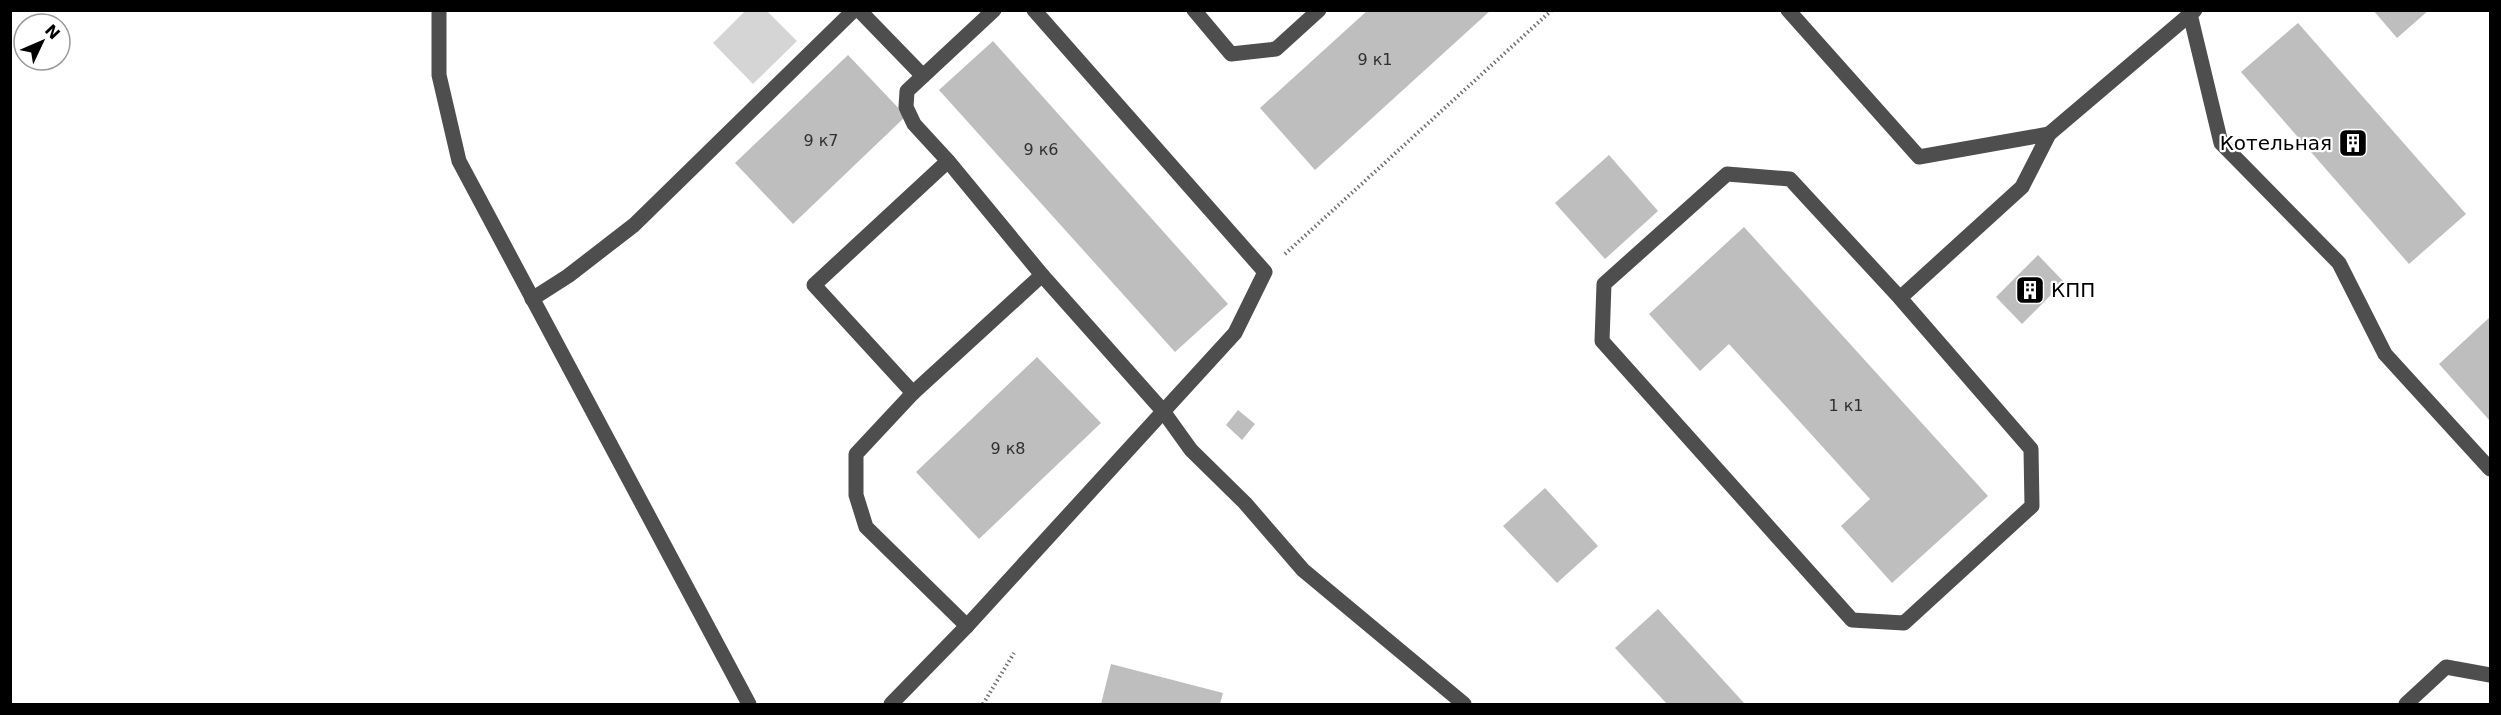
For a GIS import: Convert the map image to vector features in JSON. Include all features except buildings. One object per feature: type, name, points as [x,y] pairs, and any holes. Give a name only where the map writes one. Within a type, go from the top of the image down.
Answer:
[{"type":"street","points":[[439,10],[439,75],[459,161],[749,705]]},
{"type":"street","points":[[532,299],[568,276],[634,225],[856,10],[923,76]]},
{"type":"street","points":[[994,10],[907,91],[906,107],[914,124],[948,161],[1042,275],[1163,411],[1191,450],[1245,503],[1303,570],[1464,705]]},
{"type":"street","points":[[891,705],[967,626],[1235,333],[1265,272],[1034,10]]},
{"type":"street","points":[[1194,10],[1231,54],[1276,49],[1319,10]]},
{"type":"street","points":[[1788,10],[1919,157],[2049,134]]},
{"type":"street","points":[[1900,298],[2022,187],[2049,134],[2192,12],[2221,143],[2339,263],[2385,354],[2490,469]]},
{"type":"street","points":[[913,393],[814,285],[948,161]]},
{"type":"street","points":[[1727,174],[1790,179],[1900,298],[2031,449],[2032,506],[1904,623],[1852,620],[1602,341],[1604,284],[1727,174]]},
{"type":"street","points":[[967,626],[866,527],[856,495],[856,454],[913,393],[1042,275]]},
{"type":"street","points":[[2406,705],[2446,667],[2490,675]]},
{"type":"path","points":[[1265,272],[1552,10]]},
{"type":"path","points":[[983,705],[1014,653]]},
{"type":"shaded area","points":[[745,11],[767,11],[797,41],[753,84],[713,43]]},
{"type":"place","name":"Котельная","points":[[2353,143]]},
{"type":"place","name":"КПП","points":[[2030,290]]}]
